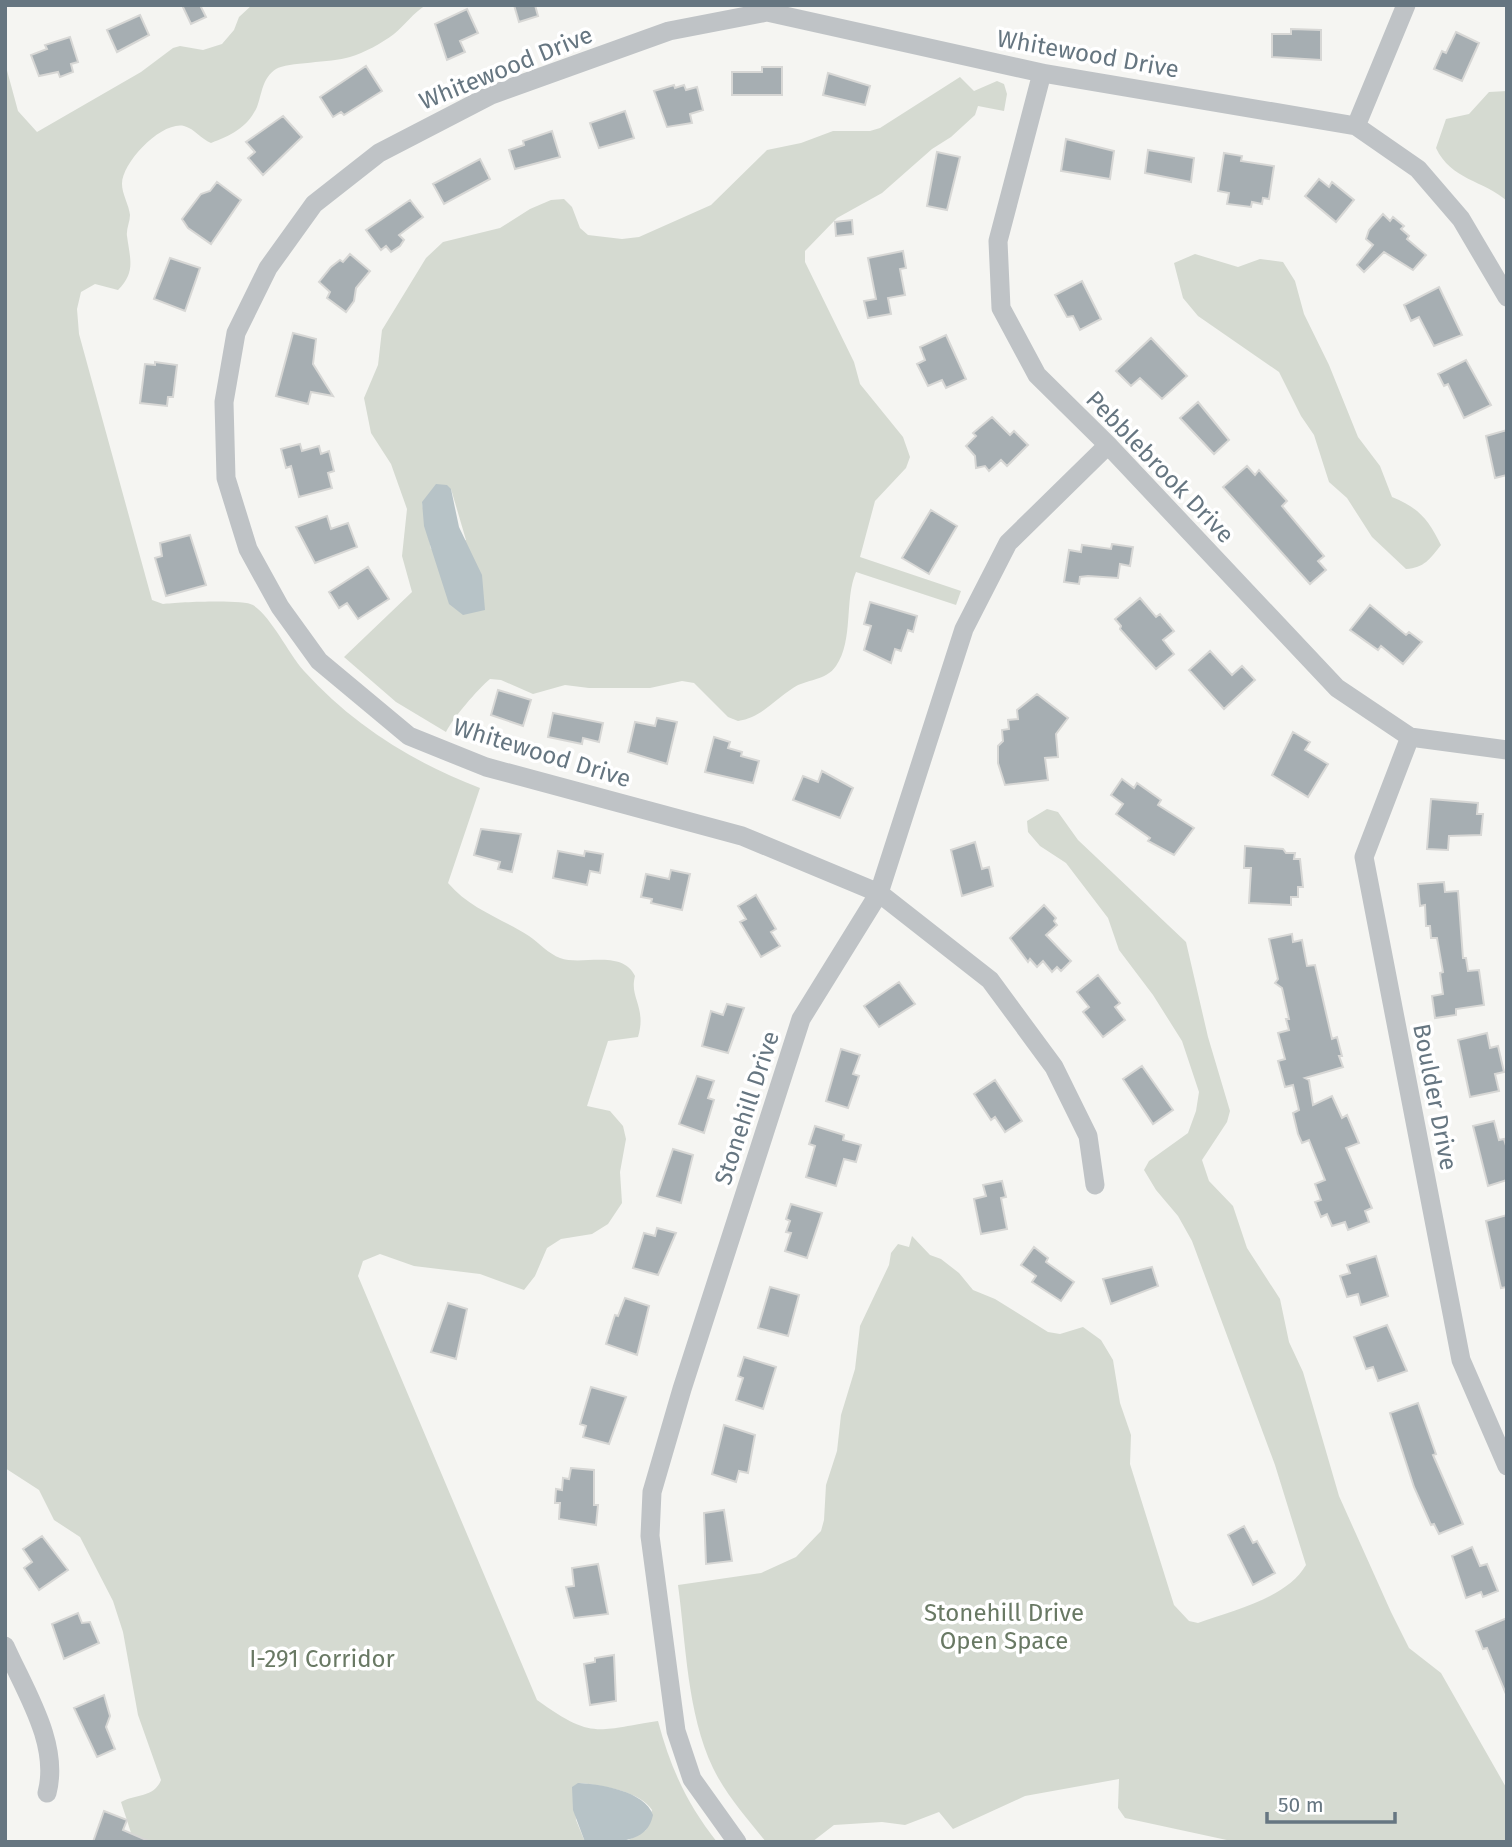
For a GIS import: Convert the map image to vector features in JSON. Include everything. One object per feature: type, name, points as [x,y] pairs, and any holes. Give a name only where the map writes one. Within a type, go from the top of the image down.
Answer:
[{"type":"street","points":[[1356,126],[1406,5]]},
{"type":"street","name":"Whitewood Drive","points":[[1095,1185],[1088,1136],[1054,1067],[990,980],[879,893],[742,836],[486,767],[409,736],[319,661],[280,607],[248,549],[226,478],[224,402],[236,333],[268,268],[314,204],[379,153],[491,95],[669,32],[767,12],[1042,73],[1356,126],[1418,169],[1461,219],[1507,297]]},
{"type":"street","name":"Pebblebrook Drive","points":[[1042,73],[998,241],[1001,307],[1037,375],[1108,445],[1337,688],[1410,737],[1507,750]]},
{"type":"street","name":"Stonehill Drive","points":[[737,1842],[692,1779],[676,1731],[650,1536],[652,1492],[681,1389],[802,1019],[879,893],[964,629],[1008,543],[1108,445]]},
{"type":"street","name":"Boulder Drive","points":[[1410,737],[1364,857],[1461,1360],[1507,1466]]},
{"type":"street","points":[[5,1646],[48,1749],[51,1778],[47,1793]]},
{"type":"green space","name":"I-291 Corridor","points":[[252,5],[426,5],[394,34],[361,53],[342,59],[276,69],[265,82],[257,107],[249,120],[225,137],[211,143],[188,127],[175,126],[155,136],[145,145],[129,165],[122,184],[130,215],[127,233],[130,271],[118,290],[95,284],[81,292],[77,309],[79,334],[152,600],[163,604],[225,602],[253,605],[267,618],[304,671],[363,725],[407,754],[480,788],[448,883],[457,892],[560,958],[621,963],[635,976],[634,991],[640,1018],[638,1037],[608,1041],[587,1106],[610,1111],[623,1126],[626,1139],[620,1172],[622,1203],[608,1224],[592,1234],[561,1239],[547,1248],[535,1276],[524,1290],[480,1274],[414,1266],[380,1254],[363,1261],[358,1276],[537,1700],[570,1721],[594,1729],[658,1721],[681,1784],[697,1814],[717,1842],[625,1842],[646,1830],[652,1810],[630,1794],[581,1783],[574,1788],[576,1820],[585,1842],[134,1842],[121,1802],[149,1793],[161,1780],[138,1715],[123,1632],[113,1601],[80,1537],[54,1520],[39,1490],[5,1468],[5,63],[18,111],[37,132],[141,72],[173,48],[180,46],[203,50],[222,44],[234,30],[239,17]]},
{"type":"green space","points":[[960,77],[974,91],[997,81],[1004,84],[1007,94],[1004,111],[978,106],[975,115],[951,137],[932,149],[882,193],[837,218],[805,251],[805,262],[854,362],[860,384],[903,437],[910,457],[906,468],[875,501],[860,557],[961,591],[956,605],[856,572],[850,595],[845,644],[836,666],[827,674],[793,688],[754,716],[738,721],[728,717],[694,683],[682,681],[650,688],[589,688],[565,685],[533,694],[501,680],[490,679],[466,704],[446,732],[396,702],[344,657],[412,592],[402,556],[407,509],[391,464],[371,433],[364,398],[378,365],[382,330],[426,258],[443,242],[500,228],[530,209],[551,200],[564,199],[572,207],[580,228],[588,235],[622,239],[639,237],[711,205],[767,150],[801,143],[833,131],[870,131],[880,128]],"holes":[[[451,489],[466,540],[431,549],[422,503]]]},
{"type":"green space","points":[[1507,91],[1507,201],[1450,167],[1436,148],[1446,119],[1469,114],[1489,92]]},
{"type":"green space","points":[[1195,254],[1238,267],[1260,259],[1283,262],[1295,281],[1304,314],[1329,365],[1358,437],[1380,466],[1392,497],[1422,515],[1441,545],[1426,562],[1406,569],[1372,537],[1347,498],[1329,482],[1314,435],[1301,416],[1279,372],[1198,316],[1183,298],[1174,263]]},
{"type":"green space","name":"Stonehill Drive Open Space","points":[[1047,809],[1058,812],[1078,840],[1186,942],[1208,1037],[1230,1111],[1227,1122],[1202,1160],[1209,1181],[1233,1206],[1247,1248],[1280,1299],[1289,1342],[1303,1372],[1339,1496],[1391,1612],[1409,1648],[1441,1673],[1507,1789],[1507,1842],[1236,1842],[1125,1818],[1118,1808],[1119,1779],[1025,1796],[953,1829],[939,1812],[905,1825],[882,1822],[834,1825],[812,1842],[766,1842],[730,1797],[713,1768],[704,1747],[693,1701],[678,1585],[761,1573],[796,1557],[821,1531],[826,1485],[837,1451],[841,1415],[855,1369],[860,1326],[889,1265],[891,1253],[898,1244],[909,1247],[912,1236],[930,1255],[941,1259],[959,1273],[973,1290],[995,1299],[1048,1332],[1060,1334],[1083,1327],[1101,1340],[1113,1360],[1120,1403],[1131,1435],[1130,1464],[1174,1605],[1189,1621],[1198,1623],[1258,1602],[1286,1587],[1306,1565],[1275,1465],[1192,1241],[1178,1216],[1156,1190],[1144,1170],[1149,1161],[1188,1133],[1196,1111],[1199,1092],[1182,1041],[1153,995],[1119,950],[1108,918],[1066,863],[1040,846],[1028,832],[1027,821]]},
{"type":"shaded area","points":[[436,484],[447,485],[451,489],[459,527],[482,575],[485,610],[463,615],[449,604],[424,526],[422,502]]},
{"type":"shaded area","points":[[578,1783],[621,1790],[641,1800],[653,1815],[649,1825],[643,1832],[626,1840],[585,1842],[573,1810],[572,1787]]},
{"type":"building","points":[[182,5],[200,5],[206,17],[191,24]]},
{"type":"building","points":[[514,5],[535,5],[538,16],[519,22]]},
{"type":"building","points":[[467,9],[478,33],[460,41],[465,52],[447,60],[435,24]]},
{"type":"building","points":[[140,15],[149,35],[117,52],[107,30]]},
{"type":"building","points":[[1291,29],[1321,30],[1321,60],[1272,57],[1272,34],[1291,34]]},
{"type":"building","points":[[1456,32],[1479,43],[1462,81],[1434,69],[1442,51],[1446,53]]},
{"type":"building","points":[[70,37],[78,62],[71,64],[73,72],[60,77],[58,72],[39,76],[31,55],[47,49],[45,45]]},
{"type":"building","points":[[366,66],[382,91],[344,115],[341,112],[333,117],[320,97]]},
{"type":"building","points":[[762,67],[782,67],[782,95],[732,95],[732,72],[762,72]]},
{"type":"building","points":[[828,73],[870,86],[865,105],[823,95]]},
{"type":"building","points":[[674,85],[675,88],[684,85],[686,90],[697,87],[703,110],[690,114],[692,123],[667,127],[654,91]]},
{"type":"building","points":[[625,111],[634,138],[599,148],[590,123]]},
{"type":"building","points":[[283,116],[302,137],[263,175],[248,158],[255,152],[246,142]]},
{"type":"building","points":[[552,131],[560,157],[515,169],[509,150],[524,145],[523,141]]},
{"type":"building","points":[[1066,139],[1114,151],[1110,179],[1061,171]]},
{"type":"building","points":[[1148,150],[1194,158],[1191,182],[1145,173]]},
{"type":"building","points":[[937,152],[960,157],[947,210],[927,206]]},
{"type":"building","points":[[1224,153],[1242,156],[1241,161],[1274,166],[1269,199],[1263,198],[1262,204],[1252,202],[1251,207],[1227,204],[1229,193],[1218,191]]},
{"type":"building","points":[[480,159],[490,179],[444,204],[433,184]]},
{"type":"building","points":[[1319,179],[1329,187],[1332,182],[1354,200],[1336,222],[1305,196]]},
{"type":"building","points":[[217,182],[241,200],[211,244],[188,228],[182,219],[201,194],[210,191]]},
{"type":"building","points":[[410,200],[423,217],[399,235],[404,240],[400,246],[391,252],[386,246],[381,250],[366,230]]},
{"type":"building","points":[[1383,214],[1390,221],[1393,217],[1404,226],[1401,229],[1409,236],[1407,239],[1426,255],[1413,270],[1384,252],[1364,272],[1357,265],[1373,245],[1366,239],[1369,230]]},
{"type":"building","points":[[852,220],[853,234],[836,236],[835,222]]},
{"type":"building","points":[[903,251],[906,268],[900,269],[905,295],[888,298],[891,314],[868,318],[864,301],[876,299],[868,258]]},
{"type":"building","points":[[350,254],[370,271],[356,288],[354,301],[346,312],[327,298],[330,292],[319,282],[331,267],[340,260],[343,262]]},
{"type":"building","points":[[170,258],[200,268],[185,311],[154,299]]},
{"type":"building","points":[[1082,281],[1101,319],[1080,330],[1073,316],[1067,317],[1055,295]]},
{"type":"building","points":[[1439,287],[1462,335],[1434,346],[1419,317],[1411,321],[1404,305]]},
{"type":"building","points":[[293,333],[316,339],[313,364],[333,396],[311,392],[308,404],[276,396]]},
{"type":"building","points":[[946,335],[966,379],[946,388],[942,380],[928,386],[917,364],[925,360],[920,347]]},
{"type":"building","points":[[1151,338],[1187,376],[1162,399],[1140,378],[1131,386],[1116,371]]},
{"type":"building","points":[[1466,360],[1491,405],[1464,418],[1448,384],[1444,386],[1438,374]]},
{"type":"building","points":[[155,362],[177,365],[173,397],[168,397],[167,406],[140,403],[145,364],[155,365]]},
{"type":"building","points":[[1198,402],[1229,440],[1214,454],[1180,418]]},
{"type":"building","points":[[992,417],[1010,435],[1014,431],[1028,445],[1007,466],[1001,460],[989,471],[985,466],[976,468],[975,456],[966,446],[976,436],[973,433]]},
{"type":"building","points":[[1507,430],[1507,475],[1495,478],[1486,436]]},
{"type":"building","points":[[300,444],[302,451],[319,446],[321,454],[329,451],[334,471],[328,473],[332,488],[299,497],[291,466],[286,468],[281,449]]},
{"type":"building","points":[[1247,466],[1255,475],[1259,470],[1287,501],[1282,506],[1324,556],[1318,561],[1326,570],[1310,584],[1223,487]]},
{"type":"building","points":[[931,510],[957,526],[929,574],[902,558]]},
{"type":"building","points":[[327,516],[331,529],[348,523],[357,547],[315,563],[296,527]]},
{"type":"building","points":[[190,535],[206,585],[166,596],[155,558],[162,556],[160,543]]},
{"type":"building","points":[[1112,544],[1133,547],[1130,566],[1120,564],[1118,578],[1088,576],[1080,577],[1079,584],[1064,582],[1069,550],[1081,552],[1082,545],[1111,549]]},
{"type":"building","points":[[368,567],[389,599],[358,619],[347,603],[339,608],[329,592]]},
{"type":"building","points":[[1140,598],[1156,617],[1160,614],[1174,631],[1163,640],[1174,654],[1156,669],[1120,629],[1121,626],[1115,619]]},
{"type":"building","points":[[870,602],[917,616],[913,632],[908,630],[901,651],[895,649],[891,663],[864,650],[871,626],[864,624]]},
{"type":"building","points":[[1370,605],[1406,635],[1409,632],[1422,642],[1403,664],[1381,646],[1378,650],[1350,630]]},
{"type":"building","points":[[1210,651],[1232,675],[1242,666],[1255,680],[1224,709],[1189,670]]},
{"type":"building","points":[[498,690],[531,700],[523,726],[491,715]]},
{"type":"building","points":[[1037,694],[1068,718],[1056,734],[1058,757],[1045,758],[1048,780],[1005,785],[998,763],[998,746],[1003,741],[1002,730],[1009,729],[1008,720],[1018,719],[1017,710]]},
{"type":"building","points":[[553,713],[603,723],[599,742],[583,738],[582,744],[548,737]]},
{"type":"building","points":[[657,718],[677,722],[667,764],[628,752],[635,722],[655,726]]},
{"type":"building","points":[[1293,732],[1310,742],[1305,750],[1328,764],[1308,797],[1272,775]]},
{"type":"building","points":[[714,737],[730,742],[728,748],[742,752],[741,756],[759,761],[753,783],[705,772]]},
{"type":"building","points":[[822,771],[853,788],[840,818],[793,800],[803,776],[818,782]]},
{"type":"building","points":[[1122,779],[1134,788],[1137,783],[1161,800],[1158,805],[1194,828],[1174,855],[1148,841],[1150,838],[1116,814],[1123,804],[1111,795]]},
{"type":"building","points":[[1431,799],[1478,803],[1477,814],[1483,814],[1481,835],[1449,836],[1448,850],[1427,849]]},
{"type":"building","points":[[481,829],[521,834],[512,872],[498,869],[500,862],[474,855]]},
{"type":"building","points":[[975,842],[982,869],[989,867],[993,886],[962,896],[951,850]]},
{"type":"building","points":[[1245,846],[1283,849],[1286,853],[1295,853],[1294,859],[1300,859],[1303,887],[1298,887],[1298,897],[1291,897],[1291,905],[1249,903],[1251,868],[1244,868]]},
{"type":"building","points":[[558,851],[584,856],[585,851],[603,854],[600,873],[590,871],[587,885],[553,878]]},
{"type":"building","points":[[671,870],[690,874],[682,910],[651,903],[652,899],[641,897],[646,874],[669,879]]},
{"type":"building","points":[[1444,882],[1445,892],[1458,891],[1463,958],[1466,958],[1468,971],[1479,970],[1484,1005],[1456,1009],[1456,1015],[1435,1018],[1432,996],[1443,994],[1440,973],[1443,972],[1437,938],[1431,938],[1430,926],[1426,926],[1425,905],[1420,906],[1418,884]]},
{"type":"building","points":[[756,895],[776,929],[771,932],[780,946],[761,957],[740,922],[746,919],[738,906]]},
{"type":"building","points":[[1044,905],[1056,918],[1054,921],[1057,925],[1046,935],[1071,961],[1061,971],[1057,967],[1052,972],[1043,961],[1037,967],[1030,959],[1028,962],[1010,938]]},
{"type":"building","points":[[1292,934],[1293,942],[1302,940],[1307,966],[1315,965],[1332,1039],[1337,1037],[1343,1067],[1305,1078],[1309,1080],[1313,1105],[1332,1096],[1342,1118],[1347,1115],[1359,1143],[1346,1148],[1372,1208],[1365,1211],[1369,1222],[1348,1230],[1345,1222],[1332,1226],[1327,1214],[1321,1217],[1315,1202],[1321,1200],[1315,1184],[1325,1180],[1309,1140],[1302,1143],[1298,1134],[1293,1113],[1299,1110],[1293,1085],[1285,1087],[1278,1061],[1285,1059],[1278,1033],[1289,1030],[1286,1019],[1289,1019],[1282,988],[1275,983],[1278,979],[1269,939]]},
{"type":"building","points":[[1098,975],[1120,1003],[1115,1007],[1125,1020],[1103,1037],[1083,1012],[1089,1007],[1077,992]]},
{"type":"building","points":[[899,982],[915,1004],[879,1027],[864,1006]]},
{"type":"building","points":[[727,1004],[744,1008],[728,1053],[702,1046],[711,1011],[723,1015]]},
{"type":"building","points":[[1487,1033],[1490,1048],[1498,1046],[1504,1072],[1495,1074],[1499,1091],[1470,1097],[1458,1040]]},
{"type":"building","points":[[841,1049],[860,1055],[853,1074],[859,1076],[848,1108],[826,1101]]},
{"type":"building","points":[[1142,1066],[1173,1110],[1153,1124],[1123,1079]]},
{"type":"building","points":[[697,1076],[714,1081],[708,1098],[714,1100],[704,1133],[679,1124]]},
{"type":"building","points":[[995,1080],[1022,1121],[1005,1132],[995,1117],[991,1120],[974,1094]]},
{"type":"building","points":[[1494,1121],[1499,1140],[1504,1139],[1507,1149],[1507,1180],[1488,1186],[1473,1126]]},
{"type":"building","points":[[815,1126],[844,1135],[843,1140],[861,1145],[856,1162],[844,1159],[836,1186],[806,1177],[815,1146],[809,1144]]},
{"type":"building","points":[[673,1149],[693,1155],[681,1203],[657,1196]]},
{"type":"building","points":[[1002,1181],[1006,1197],[1001,1198],[1007,1229],[981,1234],[974,1199],[986,1196],[983,1185]]},
{"type":"building","points":[[791,1204],[822,1213],[807,1258],[785,1251],[791,1233],[786,1232],[790,1221],[786,1219]]},
{"type":"building","points":[[1507,1215],[1507,1287],[1501,1288],[1486,1221]]},
{"type":"building","points":[[657,1228],[676,1233],[658,1275],[633,1268],[644,1233],[655,1236]]},
{"type":"building","points":[[1034,1247],[1048,1258],[1046,1262],[1074,1282],[1061,1301],[1032,1282],[1036,1276],[1021,1265]]},
{"type":"building","points":[[1376,1256],[1388,1296],[1361,1305],[1358,1294],[1347,1297],[1340,1276],[1350,1273],[1347,1265]]},
{"type":"building","points":[[1152,1267],[1158,1286],[1111,1304],[1103,1279]]},
{"type":"building","points":[[770,1287],[799,1295],[788,1336],[758,1328]]},
{"type":"building","points":[[625,1298],[649,1306],[637,1355],[606,1344],[615,1315],[618,1316]]},
{"type":"building","points":[[448,1303],[467,1309],[456,1359],[431,1352]]},
{"type":"building","points":[[1387,1325],[1407,1371],[1378,1381],[1373,1367],[1366,1369],[1354,1337]]},
{"type":"building","points":[[744,1357],[776,1367],[763,1409],[736,1400],[743,1378],[738,1376]]},
{"type":"building","points":[[591,1387],[626,1397],[609,1444],[583,1437],[586,1426],[580,1424]]},
{"type":"building","points":[[1418,1403],[1436,1454],[1433,1455],[1463,1524],[1439,1534],[1434,1524],[1431,1525],[1414,1487],[1390,1413]]},
{"type":"building","points":[[724,1425],[755,1435],[748,1473],[739,1471],[736,1482],[712,1474]]},
{"type":"building","points":[[571,1468],[594,1470],[594,1505],[598,1505],[596,1525],[559,1519],[560,1503],[555,1503],[556,1489],[562,1490],[563,1478],[569,1479]]},
{"type":"building","points":[[724,1510],[732,1561],[706,1564],[704,1513]]},
{"type":"building","points":[[1244,1526],[1253,1543],[1257,1541],[1275,1573],[1253,1585],[1228,1535]]},
{"type":"building","points":[[42,1536],[68,1570],[39,1590],[24,1568],[32,1562],[23,1549]]},
{"type":"building","points":[[1472,1547],[1480,1566],[1487,1564],[1498,1591],[1483,1597],[1481,1592],[1466,1598],[1452,1556]]},
{"type":"building","points":[[598,1564],[608,1614],[574,1618],[566,1587],[574,1586],[572,1568]]},
{"type":"building","points":[[78,1613],[82,1623],[90,1622],[99,1643],[64,1659],[52,1624]]},
{"type":"building","points":[[1507,1618],[1506,1694],[1487,1648],[1483,1649],[1476,1631]]},
{"type":"building","points":[[614,1655],[616,1701],[590,1705],[584,1664],[595,1662],[595,1658]]},
{"type":"building","points":[[104,1695],[110,1716],[106,1727],[115,1749],[97,1757],[74,1708]]},
{"type":"building","points":[[104,1811],[127,1820],[123,1830],[151,1842],[93,1842]]}]
